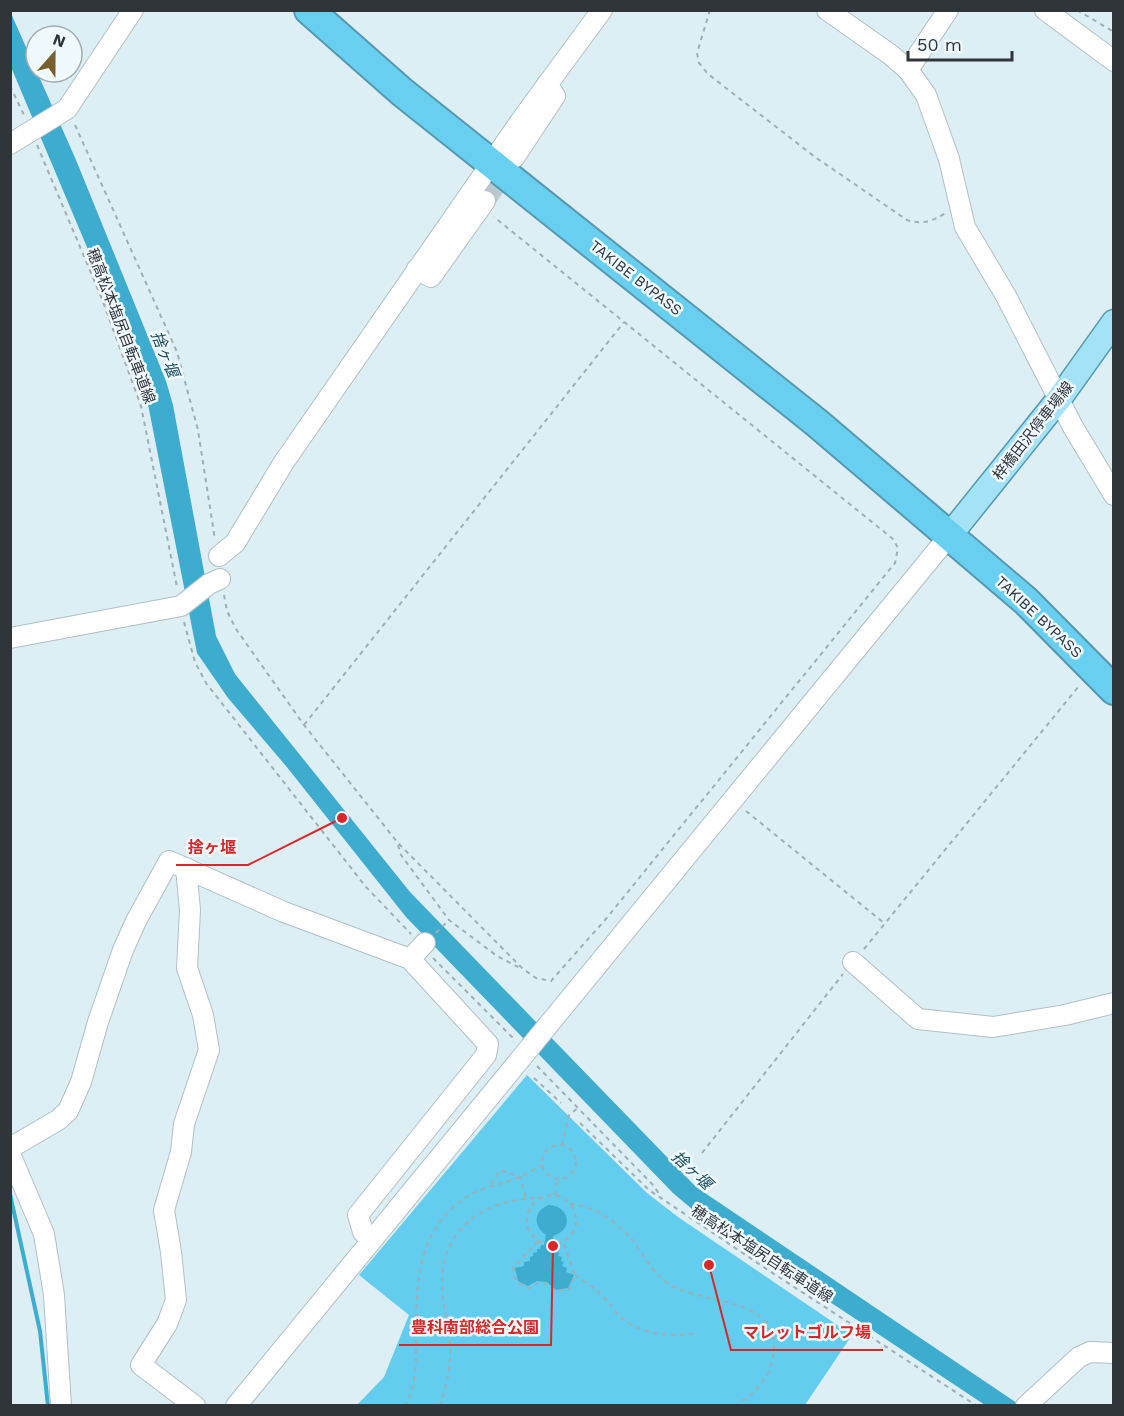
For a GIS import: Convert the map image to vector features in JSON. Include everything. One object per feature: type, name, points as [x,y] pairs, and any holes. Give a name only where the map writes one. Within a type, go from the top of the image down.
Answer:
[{"type":"highway","name":"TAKIBE BYPASS","points":[[320,14],[503,161],[1026,601],[1113,690]]},
{"type":"highway","name":"TAKIBE BYPASS","points":[[955,542],[1031,593],[1113,665]]},
{"type":"main road","name":"梓橋田沢停車場線","points":[[955,542],[1113,322]]},
{"type":"street","points":[[10,144],[63,112],[133,10]]},
{"type":"street","points":[[219,556],[235,543],[284,462],[417,270],[503,161],[547,84],[602,10]]},
{"type":"street","points":[[827,10],[891,54],[908,70],[926,95],[949,159],[965,227],[1006,296],[1059,399],[1113,495]]},
{"type":"street","points":[[908,70],[948,10]]},
{"type":"street","points":[[1045,10],[1113,61]]},
{"type":"street","points":[[417,270],[430,277],[483,204]]},
{"type":"street","points":[[236,1406],[733,800],[955,542]]},
{"type":"street","points":[[10,638],[183,606],[214,582]]},
{"type":"street","points":[[10,1148],[58,1120],[68,1111],[81,1082],[98,1022],[123,950],[136,921],[170,861],[284,912],[410,959],[488,1047],[486,1055],[358,1215],[363,1232],[371,1240]]},
{"type":"street","points":[[186,868],[190,910],[187,968],[203,1015],[209,1050],[184,1124],[181,1152],[164,1210],[176,1300],[167,1324],[141,1365],[195,1406]]},
{"type":"street","points":[[410,959],[424,946]]},
{"type":"street","points":[[853,962],[918,1019],[993,1027],[1065,1015],[1113,1003]]},
{"type":"street","points":[[10,1154],[44,1234],[54,1295],[61,1406]]},
{"type":"street","points":[[1026,1406],[1078,1357],[1090,1352],[1113,1353]]},
{"type":"path","points":[[710,10],[697,53],[699,63],[708,74],[815,157],[907,220],[919,224],[934,220],[958,205]]},
{"type":"path","points":[[1077,10],[1113,32]]},
{"type":"path","name":"穂高松本塩尻自転車道線","points":[[10,86],[33,131],[102,299],[141,406],[195,662],[206,683],[359,878],[654,1186],[663,1199]]},
{"type":"path","points":[[63,112],[177,352],[198,430],[209,512],[219,556]]},
{"type":"path","points":[[398,843],[401,855],[449,920],[497,956],[536,978],[552,981],[605,920],[895,563],[898,548],[893,539],[624,322],[483,204]]},
{"type":"path","points":[[304,725],[624,322]]},
{"type":"path","points":[[214,582],[236,629],[304,725],[398,843],[523,969]]},
{"type":"path","points":[[702,1153],[853,962],[1081,684]]},
{"type":"path","points":[[714,785],[884,924]]},
{"type":"path","points":[[445,924],[449,920]]},
{"type":"path","points":[[534,1078],[561,1103]]},
{"type":"path","points":[[562,1145],[569,1115],[578,1107]]},
{"type":"path","name":"穂高松本塩尻自転車道線","points":[[580,1123],[648,1190],[977,1406]]},
{"type":"path","points":[[562,1145],[572,1151],[577,1162],[573,1173],[557,1180],[547,1175],[542,1160],[551,1147],[562,1145]]},
{"type":"path","points":[[405,1406],[414,1382],[417,1360],[419,1277],[425,1247],[440,1222],[459,1202],[491,1185],[520,1177],[542,1165]]},
{"type":"path","points":[[491,1185],[500,1170],[520,1177]]},
{"type":"path","points":[[520,1177],[526,1198]]},
{"type":"path","points":[[555,1196],[557,1180]]},
{"type":"path","points":[[440,1406],[449,1371],[448,1333],[442,1287],[443,1266],[450,1246],[461,1227],[478,1213],[499,1203],[555,1196],[593,1209],[620,1227],[636,1244],[649,1265],[666,1282],[687,1293],[735,1302],[755,1311],[768,1327],[775,1345],[772,1364],[763,1383],[751,1396],[735,1406]]},
{"type":"path","points":[[540,1198],[529,1210],[527,1218],[530,1233],[542,1243]]},
{"type":"path","points":[[557,1244],[572,1235],[575,1227],[574,1211],[570,1203]]},
{"type":"path","points":[[538,1241],[513,1268],[516,1282],[529,1288],[538,1283],[548,1284],[555,1291],[569,1289],[575,1275]]},
{"type":"path","points":[[562,1242],[575,1275],[593,1287],[617,1314],[636,1328],[664,1335],[693,1334]]},
{"type":"shaded area","points":[[10,11],[24,43],[24,84],[42,84],[76,160],[166,381],[173,405],[216,636],[235,674],[410,892],[696,1187],[1020,1405],[985,1405],[699,1215],[673,1193],[406,917],[286,766],[228,698],[197,653],[146,394],[11,67]]},
{"type":"shaded area","points":[[527,1075],[647,1193],[678,1217],[852,1335],[805,1405],[356,1406],[384,1377],[409,1315],[359,1275]]},
{"type":"shaded area","points":[[549,1205],[561,1209],[567,1219],[564,1229],[553,1236],[552,1246],[555,1247],[555,1251],[559,1252],[558,1256],[562,1257],[561,1261],[564,1262],[562,1266],[567,1268],[566,1272],[574,1275],[568,1288],[556,1290],[547,1282],[537,1281],[528,1286],[518,1281],[515,1268],[524,1266],[524,1262],[530,1261],[533,1253],[544,1245],[546,1235],[539,1227],[537,1219],[540,1211]]},
{"type":"waterway","points":[[10,1194],[40,1331],[48,1406]]},
{"type":"tunnel","points":[[485,201],[511,163]]},
{"type":"place","name":"捨ヶ堰","points":[[342,818]]},
{"type":"place","name":"豊科南部総合公園","points":[[553,1246]]},
{"type":"place","name":"マレットゴルフ場","points":[[709,1265]]}]
